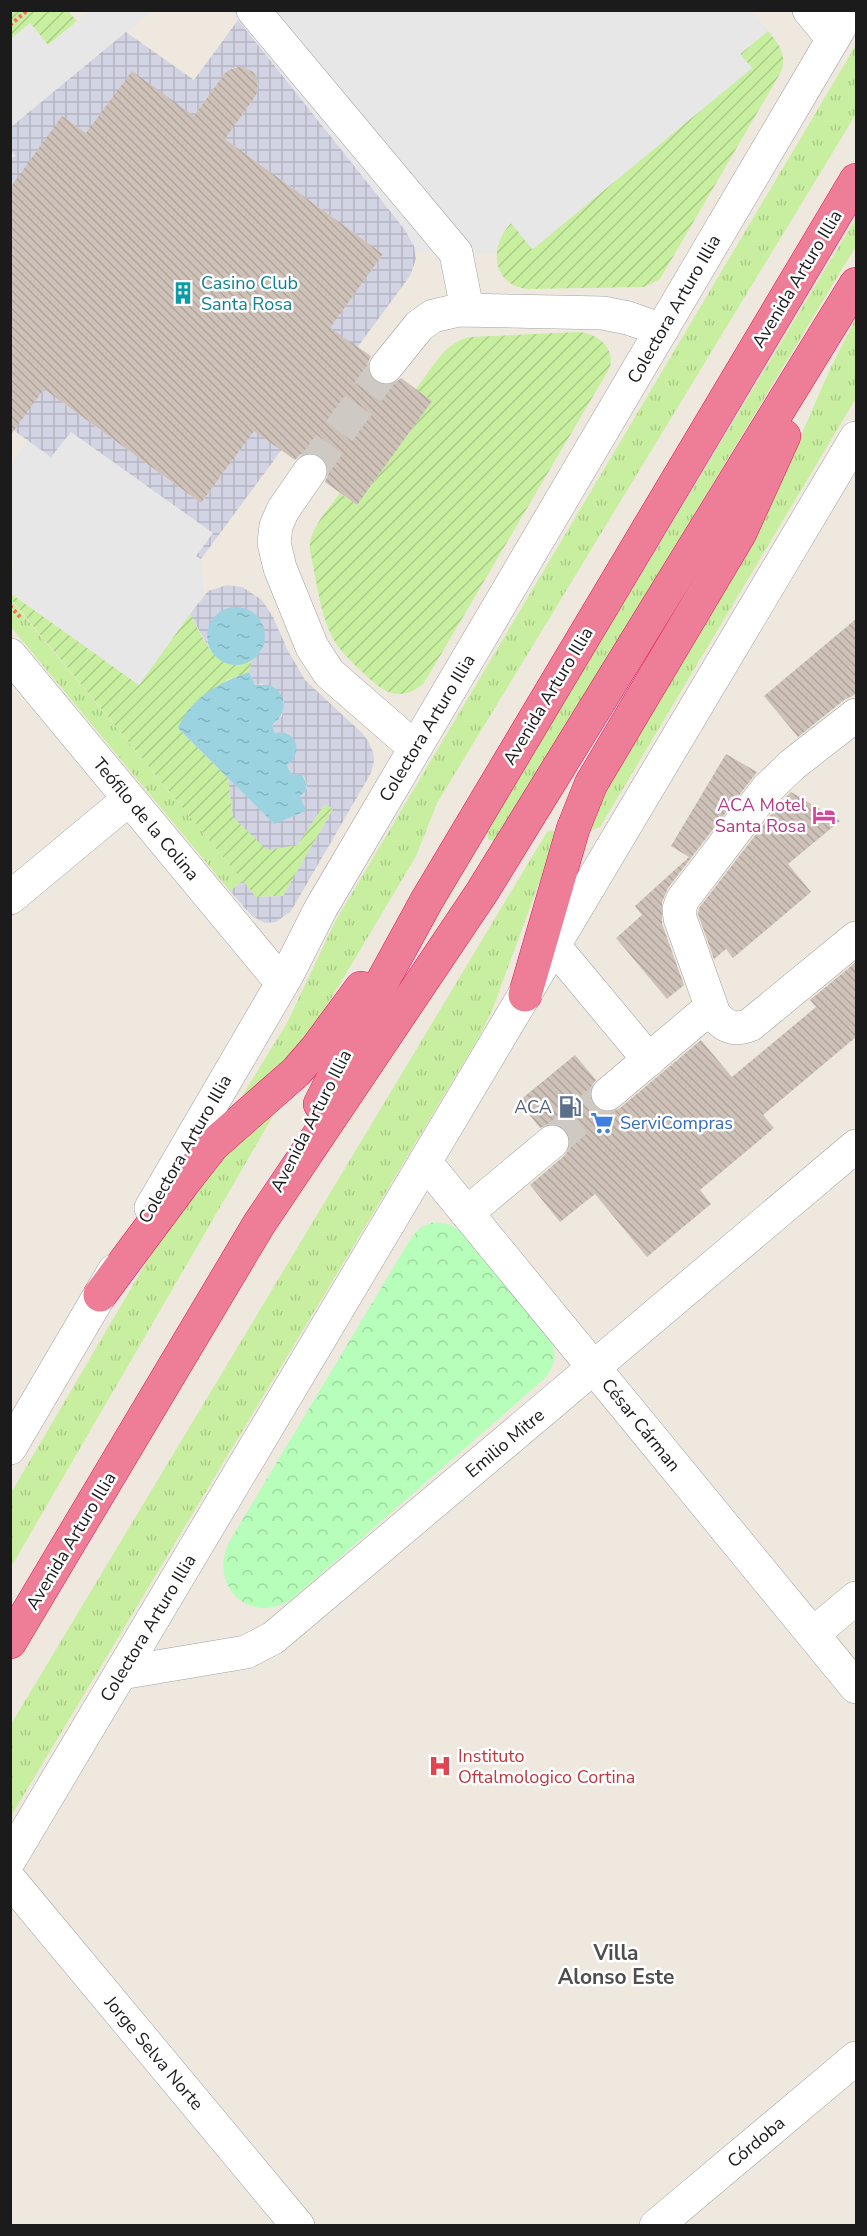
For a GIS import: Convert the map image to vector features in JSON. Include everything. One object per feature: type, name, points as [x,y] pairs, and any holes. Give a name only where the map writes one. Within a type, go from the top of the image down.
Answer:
[{"type":"highway","name":"Avenida Arturo Illia","points":[[260,1224],[374,997],[427,900],[856,180]]},
{"type":"highway","name":"Avenida Arturo Illia","points":[[10,1642],[260,1224],[482,892],[856,284]]},
{"type":"highway","points":[[525,994],[573,829],[591,784],[748,517],[833,323]]},
{"type":"highway","points":[[100,1296],[213,1145],[296,1072],[311,1055],[427,900]]},
{"type":"street","points":[[252,10],[456,253],[467,309]]},
{"type":"street","points":[[809,10],[833,39]]},
{"type":"street","name":"Colectora Arturo Illia","points":[[10,1448],[282,983],[321,909],[415,748],[850,10]]},
{"type":"street","points":[[386,367],[413,332],[426,321],[450,311],[467,309],[603,313],[628,318],[662,330]]},
{"type":"street","name":"Colectora Arturo Illia","points":[[10,1859],[856,438]]},
{"type":"street","points":[[310,471],[283,510],[276,526],[274,543],[280,568],[308,640],[329,673],[415,748]]},
{"type":"street","name":"Teófilo de la Colina","points":[[10,655],[282,983]]},
{"type":"street","points":[[856,714],[792,765],[767,789],[683,900],[679,909],[680,918],[714,1014],[724,1024],[738,1029],[750,1025],[856,938]]},
{"type":"street","points":[[10,898],[129,799]]},
{"type":"street","points":[[554,946],[649,1060]]},
{"type":"street","points":[[608,1094],[711,1007]]},
{"type":"street","points":[[467,1213],[552,1142]]},
{"type":"street","name":"Emilio Mitre","points":[[121,1673],[238,1654],[259,1647],[273,1638],[856,1146]]},
{"type":"street","name":"César Cárman","points":[[425,1162],[856,1687]]},
{"type":"street","points":[[813,1634],[856,1598]]},
{"type":"street","name":"Jorge Selva Norte","points":[[10,1880],[298,2226]]},
{"type":"street","name":"Córdoba","points":[[656,2226],[856,2058]]},
{"type":"path","points":[[10,25],[28,10]]},
{"type":"green space","points":[[11,11],[68,11],[77,21],[48,45],[30,23],[11,39]]},
{"type":"green space","points":[[768,31],[781,50],[783,66],[781,72],[660,279],[644,287],[528,289],[516,286],[507,280],[497,263],[497,253],[499,242],[511,223],[533,249],[752,68],[740,54]]},
{"type":"green space","points":[[856,45],[856,114],[437,803],[416,856],[305,1042],[233,1111],[287,1023],[335,922]]},
{"type":"green space","points":[[856,218],[856,246],[500,837],[494,841],[488,839],[487,830]]},
{"type":"green space","points":[[856,318],[856,398],[600,827],[592,830],[590,827],[607,784],[774,497],[831,367]]},
{"type":"green space","points":[[578,332],[592,335],[604,343],[610,354],[609,369],[424,683],[414,690],[397,694],[381,688],[346,656],[335,642],[326,623],[310,551],[315,528],[340,493],[357,505],[432,401],[416,389],[440,357],[454,344],[471,337]]},
{"type":"green space","points":[[10,593],[139,685],[190,614],[206,644],[220,659],[240,664],[252,660],[249,672],[227,680],[178,728],[228,778],[233,817],[297,845],[325,804],[333,809],[283,896],[256,897],[11,599]]},
{"type":"green space","points":[[10,599],[243,881],[230,891],[11,627]]},
{"type":"green space","points":[[552,830],[556,837],[493,1008],[479,1037],[11,1816],[10,1726],[547,832]]},
{"type":"green space","points":[[284,1097],[11,1567],[11,1493],[180,1205],[192,1189]]},
{"type":"green space","points":[[434,1222],[449,1224],[461,1232],[550,1339],[555,1355],[551,1370],[544,1379],[291,1600],[275,1607],[261,1608],[248,1605],[237,1598],[224,1574],[224,1560],[228,1544],[411,1238],[421,1227]]},
{"type":"shaded area","points":[[751,10],[768,31],[740,54],[752,68],[532,249],[511,223],[500,236],[496,253],[416,252],[405,230],[230,11]]},
{"type":"shaded area","points":[[90,11],[152,11],[11,127],[11,39],[30,23],[48,45]]},
{"type":"shaded area","points":[[238,20],[405,230],[414,246],[416,259],[410,276],[201,559],[196,556],[213,533],[71,432],[51,457],[13,430],[44,389],[201,503],[383,254],[225,139],[258,90],[257,78],[248,69],[235,67],[224,74],[194,116],[86,133],[62,117],[11,188],[10,160],[15,156],[11,151],[11,127],[126,32],[194,80]]},
{"type":"shaded area","points":[[70,432],[213,533],[197,556],[201,559],[204,594],[139,685],[11,593],[11,572],[16,564],[11,560],[11,464],[27,441],[51,457]]},
{"type":"shaded area","points":[[227,585],[242,587],[262,600],[305,680],[362,733],[373,752],[374,761],[371,773],[291,911],[276,922],[265,923],[252,916],[230,891],[243,881],[256,897],[283,896],[333,809],[325,804],[297,845],[267,850],[233,817],[228,778],[274,824],[307,788],[307,784],[304,777],[291,774],[272,725],[282,716],[284,701],[262,684],[255,685],[249,672],[252,660],[259,653],[265,636],[259,618],[206,639],[209,648],[190,614],[208,591]]},
{"type":"water","points":[[236,607],[247,609],[257,615],[263,625],[265,636],[263,647],[257,657],[247,663],[236,665],[225,663],[215,657],[209,647],[207,636],[209,625],[215,615],[225,609]]},
{"type":"water","points":[[249,672],[255,685],[270,685],[283,699],[281,715],[272,725],[275,733],[289,735],[296,743],[295,754],[287,765],[291,774],[302,775],[307,784],[306,791],[300,796],[306,811],[274,824],[178,728],[190,708],[207,692]]},
{"type":"building","name":"Casino Club Santa Rosa","points":[[241,66],[253,72],[257,78],[258,90],[225,139],[383,254],[330,328],[371,356],[367,365],[368,373],[375,382],[384,386],[392,385],[401,378],[432,401],[357,505],[325,482],[329,472],[327,462],[321,456],[311,452],[301,454],[295,460],[254,431],[201,503],[44,389],[10,436],[10,188],[62,116],[86,133],[132,71],[194,116],[224,74]]},
{"type":"building","points":[[856,619],[856,694],[844,700],[798,737],[764,696]]},
{"type":"building","points":[[726,754],[757,772],[668,888],[662,902],[662,924],[684,985],[667,999],[616,938],[642,915],[635,906],[689,857],[671,846]]},
{"type":"building","points":[[791,792],[840,821],[788,864],[811,892],[733,958],[726,949],[714,959],[698,914],[699,908]]},
{"type":"building","points":[[856,962],[856,1037],[763,1115],[774,1128],[700,1190],[711,1204],[647,1257],[595,1194],[560,1222],[530,1185],[564,1156],[570,1148],[570,1139],[567,1130],[559,1125],[549,1124],[540,1128],[519,1101],[575,1055],[596,1080],[590,1088],[590,1098],[594,1106],[602,1112],[612,1112],[620,1108],[701,1040],[732,1077],[816,1007],[810,1000]]},
{"type":"tunnel","points":[[310,471],[386,367]]},
{"type":"tunnel","points":[[552,1142],[608,1094]]},
{"type":"place","name":"Casino Club Santa Rosa","points":[[183,293]]},
{"type":"place","name":"ACA Motel Santa Rosa","points":[[824,815]]},
{"type":"place","name":"ACA","points":[[570,1107]]},
{"type":"place","name":"ServiCompras","points":[[602,1123]]},
{"type":"place","name":"Instituto Oftalmologico Cortina","points":[[440,1766]]},
{"type":"district","name":"Villa Alonso Este","points":[[616,1965]]}]
